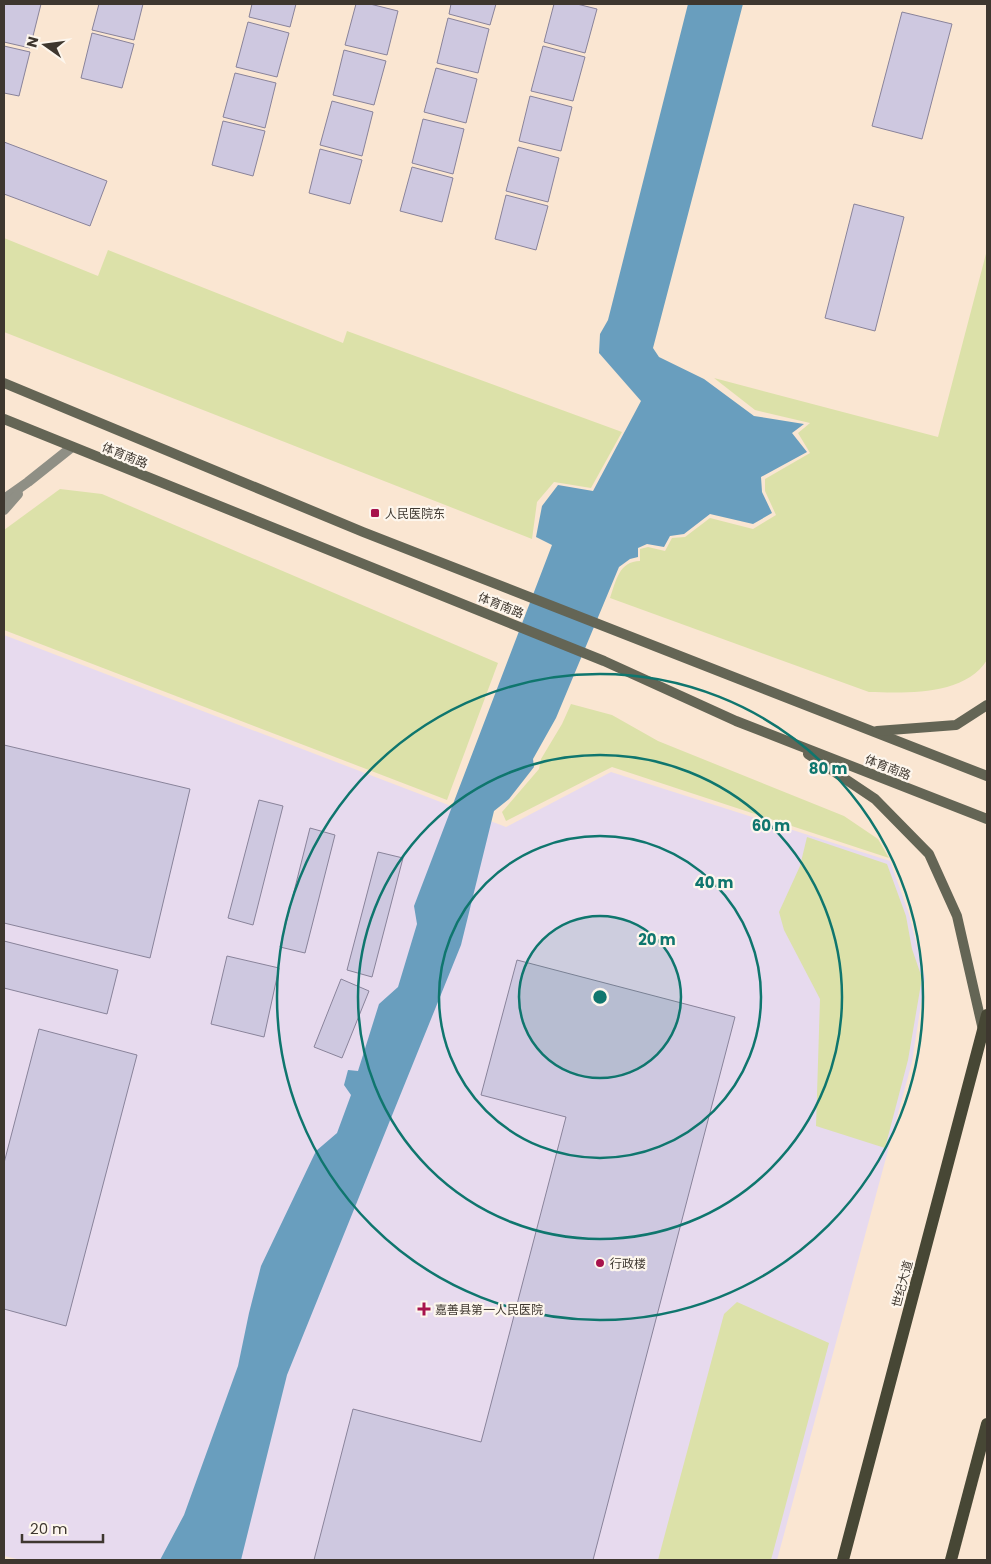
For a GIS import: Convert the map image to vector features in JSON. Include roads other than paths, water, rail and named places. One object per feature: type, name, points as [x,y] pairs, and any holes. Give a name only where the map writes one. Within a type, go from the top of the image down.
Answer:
[{"type":"main road","name":"体育南路","points":[[4,383],[363,532],[987,776]]},
{"type":"main road","name":"体育南路","points":[[4,419],[604,661],[736,721],[987,819]]},
{"type":"main road","points":[[834,717],[878,732],[956,725],[987,705]]},
{"type":"main road","points":[[790,742],[876,799],[929,854],[957,916],[983,1031]]},
{"type":"main road","name":"世纪大道","points":[[843,1560],[987,1015]]},
{"type":"main road","points":[[951,1560],[987,1424]]},
{"type":"lane","points":[[4,499],[72,447]]},
{"type":"lane","points":[[4,510],[28,482]]},
{"type":"water","points":[[688,4],[743,4],[653,348],[659,357],[704,379],[754,416],[804,424],[792,433],[807,452],[761,477],[762,492],[772,513],[753,524],[710,514],[684,534],[670,536],[664,547],[647,544],[638,548],[638,557],[630,559],[619,567],[556,718],[533,759],[534,767],[509,799],[494,811],[461,945],[287,1375],[241,1560],[160,1560],[184,1515],[238,1366],[261,1266],[316,1151],[337,1133],[351,1095],[344,1085],[348,1070],[358,1071],[379,1004],[398,987],[417,924],[414,906],[552,545],[536,537],[542,506],[558,485],[593,491],[641,401],[599,353],[600,334],[608,320]]},
{"type":"place","name":"人民医院东","points":[[375,513]]},
{"type":"place","name":"行政楼","points":[[600,1263]]},
{"type":"place","name":"嘉善县第一人民医院","points":[[424,1309]]}]
